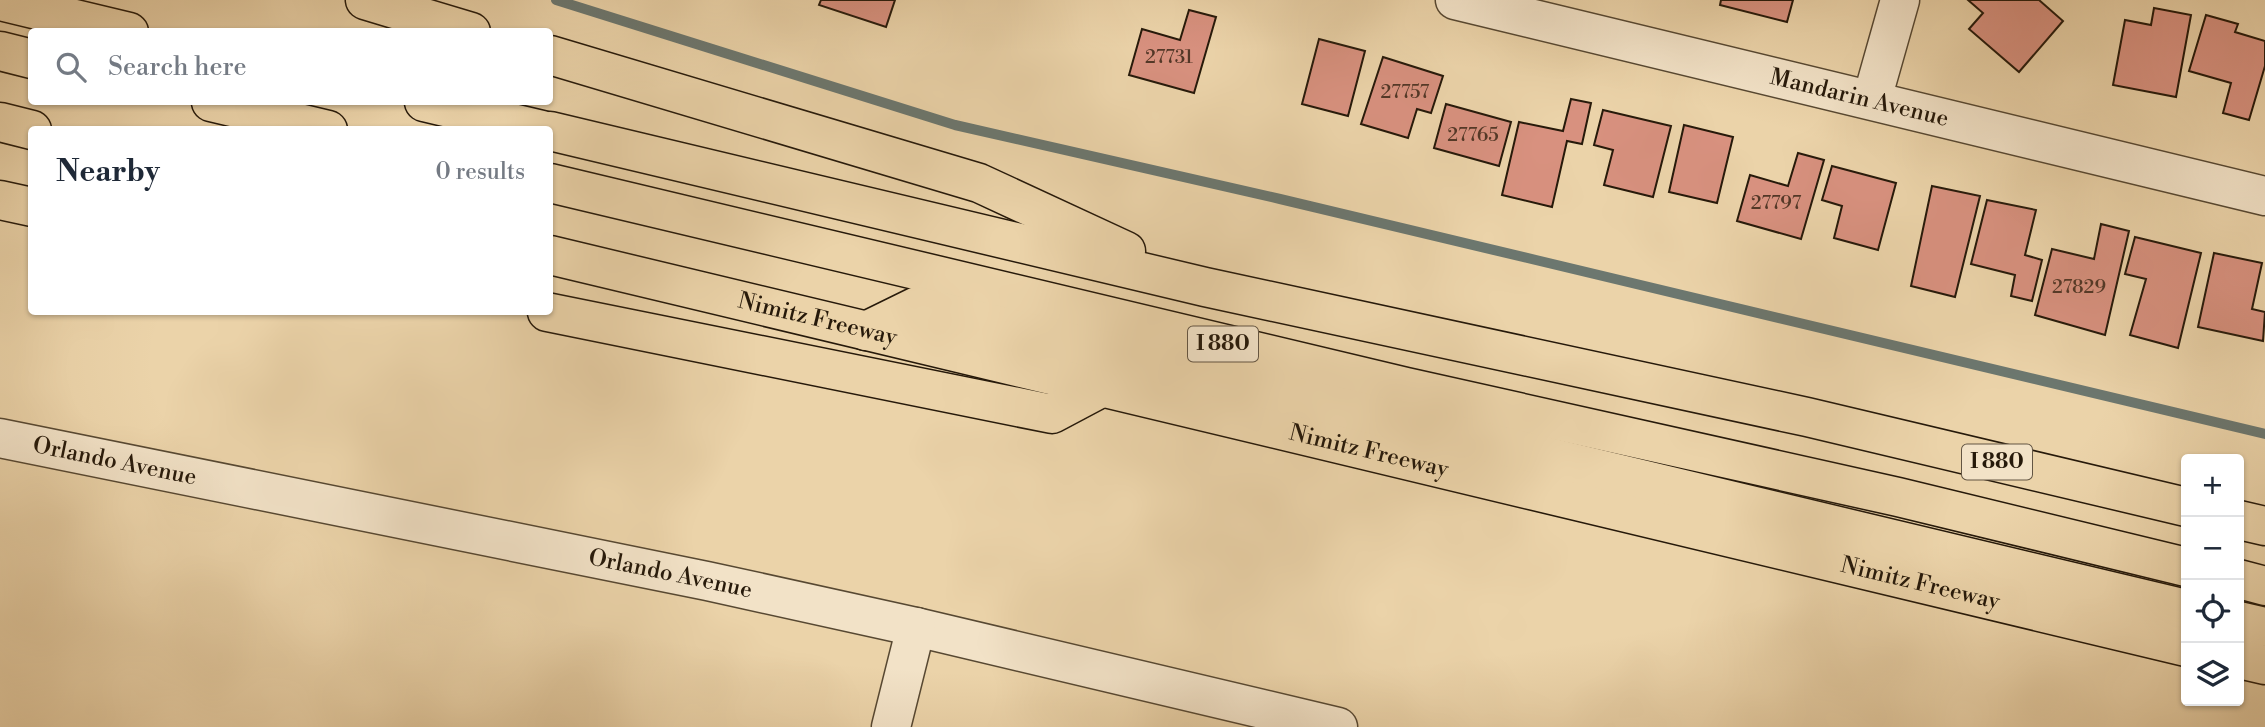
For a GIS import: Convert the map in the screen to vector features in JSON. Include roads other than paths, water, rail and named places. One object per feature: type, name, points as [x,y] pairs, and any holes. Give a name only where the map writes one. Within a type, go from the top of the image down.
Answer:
[{"type":"highway","points":[[365,0],[458,28]]},
{"type":"highway","points":[[0,1],[112,28]]},
{"type":"highway","points":[[0,51],[28,58]]},
{"type":"highway","points":[[553,56],[979,183],[1205,287]]},
{"type":"highway","points":[[224,105],[311,126]]},
{"type":"highway","points":[[437,105],[525,126]]},
{"type":"highway","points":[[0,122],[28,129]]},
{"type":"highway","name":"I 880","points":[[553,132],[1205,287],[1807,417],[2181,506]]},
{"type":"highway","name":"I 880","points":[[553,184],[1393,384],[1898,497],[2181,565]]},
{"type":"highway","points":[[0,200],[28,206]]},
{"type":"highway","name":"Nimitz Freeway","points":[[553,256],[2181,646]]},
{"type":"highway","name":"I 880","points":[[866,331],[917,306],[2181,608]]},
{"type":"highway","points":[[553,313],[1052,414],[1101,388]]},
{"type":"highway","points":[[1807,417],[1898,497]]},
{"type":"highway","points":[[2244,521],[2265,526]]},
{"type":"highway","points":[[2243,580],[2265,586]]},
{"type":"highway","points":[[2244,622],[2265,627]]},
{"type":"highway","points":[[2244,660],[2265,666]]},
{"type":"street","name":"Mandarin Avenue","points":[[1455,0],[2265,196]]},
{"type":"street","points":[[1872,99],[1900,0]]},
{"type":"street","name":"Orlando Avenue","points":[[0,438],[680,575],[916,626],[1338,727]]},
{"type":"street","points":[[891,727],[916,626]]},
{"type":"waterway","points":[[556,0],[955,125],[1280,199],[2265,434]]}]
